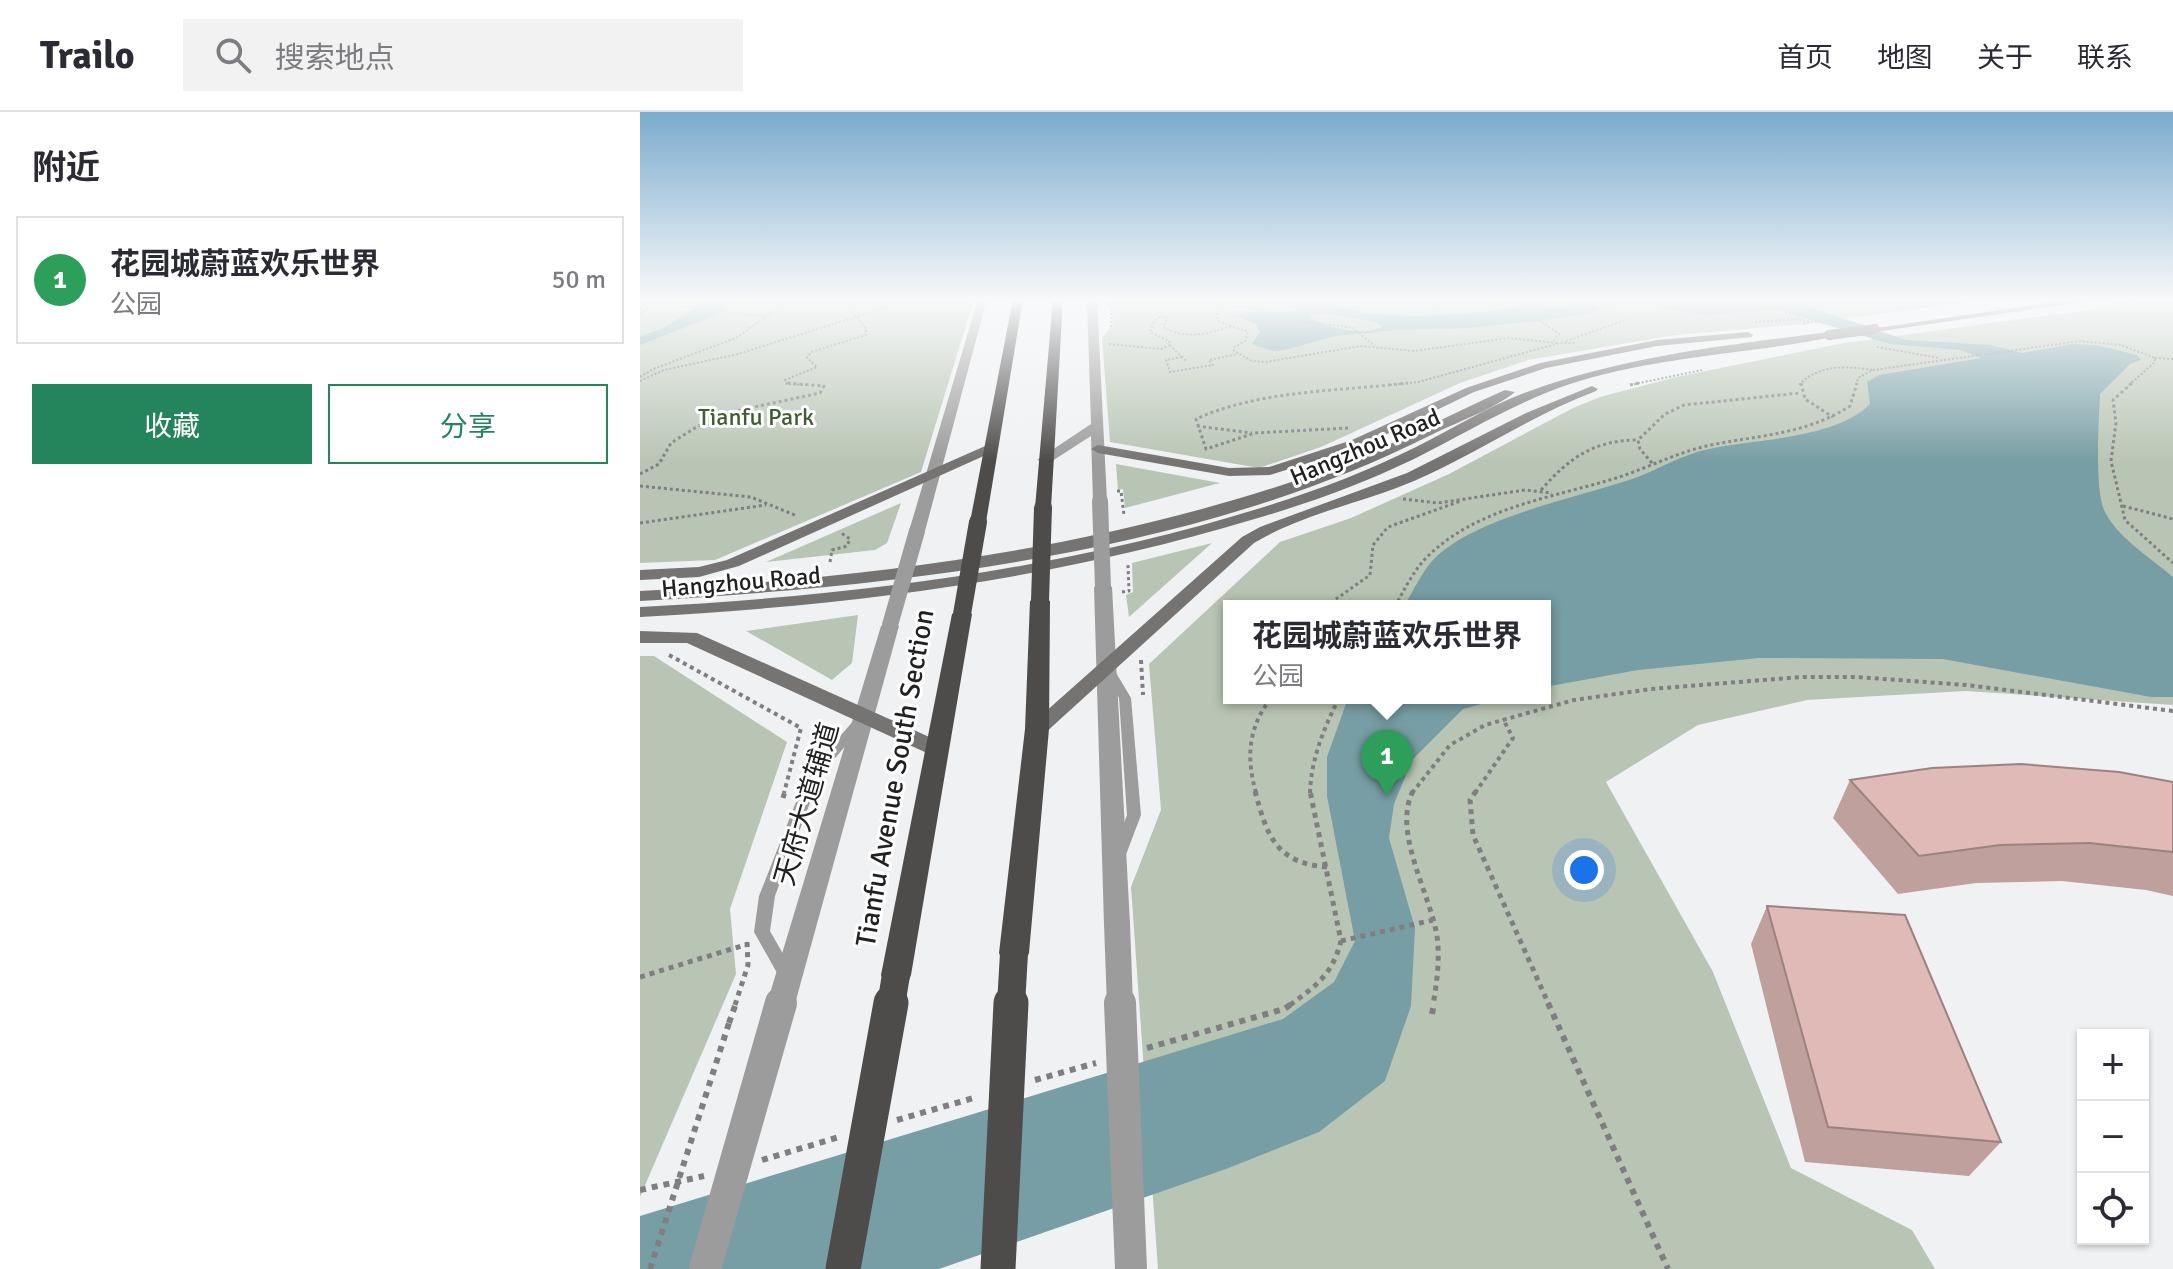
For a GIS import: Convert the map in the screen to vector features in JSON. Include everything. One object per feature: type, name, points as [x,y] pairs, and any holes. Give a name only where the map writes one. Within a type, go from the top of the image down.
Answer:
[{"type":"highway","name":"Tianfu Avenue South Section","points":[[843,1269],[1009,353]]},
{"type":"highway","points":[[998,1269],[1014,953],[1037,729],[1044,460],[1053,353]]},
{"type":"main road","points":[[1098,449],[1229,472],[1270,471],[1357,443],[1470,390],[1544,365],[1606,353]]},
{"type":"main road","name":"Hangzhou Road","points":[[640,596],[772,587],[925,570],[994,560],[1155,527],[1218,511],[1337,471],[1501,395],[1554,375],[1644,353]]},
{"type":"main road","name":"Hangzhou Road","points":[[640,612],[756,605],[922,585],[994,575],[1132,547],[1226,523],[1352,480],[1404,458],[1525,397],[1598,373],[1688,353]]},
{"type":"main road","points":[[1037,729],[1248,540],[1265,530],[1378,491],[1566,398],[1640,376],[1745,353]]},
{"type":"main road","points":[[640,575],[699,572],[724,566],[992,447]]},
{"type":"main road","points":[[640,637],[690,637],[937,749]]},
{"type":"street","points":[[933,474],[968,353]]},
{"type":"street","points":[[1094,353],[1131,1269]]},
{"type":"street","points":[[1044,460],[1097,426]]},
{"type":"street","name":"天府大道辅道","points":[[705,1269],[933,474]]},
{"type":"lane","points":[[785,988],[756,932],[814,774],[863,717]]},
{"type":"path","points":[[640,379],[653,369],[700,353]]},
{"type":"path","points":[[640,379],[664,370],[741,353]]},
{"type":"path","points":[[640,474],[659,464],[671,443],[698,426],[740,410],[820,393],[824,386],[787,384],[785,380],[817,367],[807,358],[810,353]]},
{"type":"path","points":[[1178,353],[1186,361]]},
{"type":"path","points":[[1182,357],[1166,360],[1170,372],[1213,365],[1209,360],[1238,354],[1252,361],[1265,362],[1316,353]]},
{"type":"path","points":[[1255,433],[1206,449],[1196,419],[1216,410],[1285,397],[1418,382],[1524,353]]},
{"type":"path","points":[[1833,417],[1811,405],[1800,393],[1799,385],[1803,379],[1821,370],[1841,366],[1873,370],[1988,353]]},
{"type":"path","points":[[2142,353],[2155,358],[2173,359]]},
{"type":"path","points":[[2155,358],[2155,362],[2113,400],[2116,423],[2112,470],[2125,520],[2173,563]]},
{"type":"path","points":[[1399,600],[1425,559],[1455,536],[1503,513],[1554,494],[1618,477],[1652,463],[1711,445],[1804,428],[1833,417],[1850,406],[1858,378],[1873,370]]},
{"type":"path","points":[[1541,490],[1577,452],[1602,443],[1638,440],[1665,414],[1684,405],[1800,393]]},
{"type":"path","points":[[1196,425],[1255,433],[1337,426],[1350,428]]},
{"type":"path","points":[[1638,440],[1640,449],[1652,463]]},
{"type":"path","points":[[640,486],[751,497],[804,519]]},
{"type":"path","points":[[1335,600],[1370,575],[1374,568],[1373,544],[1378,535],[1393,524],[1461,501],[1508,491],[1541,490],[1554,494]]},
{"type":"path","points":[[1121,491],[1124,515]]},
{"type":"path","points":[[1378,491],[1417,501],[1461,501]]},
{"type":"path","points":[[640,523],[769,504]]},
{"type":"path","points":[[2123,506],[2173,519]]},
{"type":"path","points":[[830,562],[832,550],[847,546],[850,539],[839,531]]},
{"type":"path","points":[[1128,565],[1129,591]]},
{"type":"path","points":[[658,649],[801,728],[783,800]]},
{"type":"path","points":[[1432,1014],[1438,972],[1433,920],[1407,829],[1405,810],[1412,793],[1450,745],[1466,733],[1503,719],[1574,700],[1651,689],[1801,677],[1857,677],[1966,685],[2173,711]]},
{"type":"path","points":[[1266,704],[1254,719],[1249,738],[1252,783],[1271,839],[1282,853],[1297,861],[1327,867]]},
{"type":"path","points":[[1131,1052],[1284,1009],[1322,982],[1337,956],[1341,941],[1310,792],[1312,768],[1324,728],[1336,704]]},
{"type":"path","points":[[1503,719],[1513,738],[1470,800],[1473,835],[1668,1269]]},
{"type":"path","points":[[1341,941],[1433,920]]},
{"type":"path","points":[[640,977],[746,946],[756,932]]},
{"type":"path","points":[[650,1269],[748,965],[746,946],[756,932]]},
{"type":"path","points":[[1024,1084],[1101,1061]]},
{"type":"path","points":[[886,1124],[978,1097]]},
{"type":"path","points":[[748,1164],[840,1137]]},
{"type":"path","points":[[640,1190],[718,1173]]},
{"type":"green space","name":"Tianfu Park","points":[[640,353],[957,353],[921,472],[715,560],[640,563]]},
{"type":"green space","points":[[1103,353],[1569,353],[1528,360],[1460,383],[1321,447],[1259,468],[1110,442]]},
{"type":"green space","points":[[1795,353],[2173,353],[2173,705],[1966,691],[1807,700],[1698,725],[1606,782],[1713,972],[1791,1168],[1912,1230],[1935,1269],[1158,1269],[1131,887],[1161,810],[1149,664],[1280,542],[1351,518],[1449,474],[1573,408],[1600,397],[1676,377]]},
{"type":"green space","points":[[1116,464],[1220,483],[1125,508],[1123,489],[1118,490]]},
{"type":"green space","points":[[901,503],[887,543],[875,550],[766,562]]},
{"type":"green space","points":[[1212,543],[1129,617],[1126,595],[1133,592],[1132,563]]},
{"type":"green space","points":[[858,615],[852,663],[832,680],[746,631]]},
{"type":"green space","points":[[640,656],[654,656],[787,742],[730,909],[736,974],[640,1197]]},
{"type":"water","points":[[1968,353],[2129,353],[2141,360],[2130,364],[2100,394],[2099,489],[2105,512],[2118,530],[2173,577],[2173,697],[2151,697],[1943,659],[1759,658],[1638,670],[1551,686],[1551,600],[1408,600],[1438,555],[1457,541],[1505,518],[1635,478],[1690,454],[1794,436],[1837,424],[1855,416],[1870,404],[1867,382],[1879,375],[1981,358]]},
{"type":"water","points":[[1346,704],[1481,704],[1463,709],[1412,760],[1394,804],[1389,838],[1415,928],[1411,1006],[1385,1081],[1319,1132],[1226,1169],[939,1269],[640,1269],[640,1216],[1283,1019],[1334,982],[1355,941],[1327,796],[1327,757]]},
{"type":"building","points":[[2021,764],[2119,772],[2173,782],[2173,852],[2089,843],[2000,845],[1919,856],[1850,780],[1932,768]]},
{"type":"building","points":[[1767,906],[1905,915],[2001,1142],[1828,1127]]},
{"type":"place","name":"花园城蔚蓝欢乐世界","points":[[1387,796]]}]
